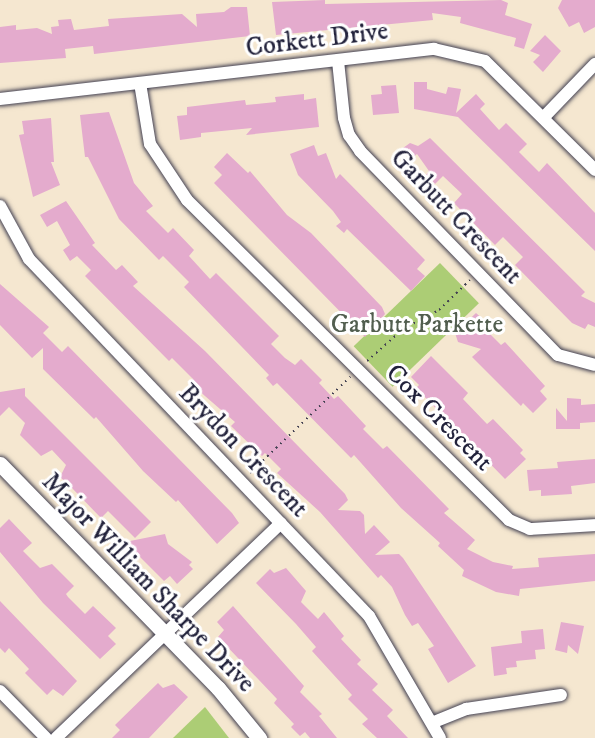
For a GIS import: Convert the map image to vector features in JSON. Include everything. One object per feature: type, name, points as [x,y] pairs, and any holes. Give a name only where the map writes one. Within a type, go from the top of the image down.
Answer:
[{"type":"street","name":"Corkett Drive","points":[[0,99],[434,49],[459,53],[485,61],[595,170]]},
{"type":"street","name":"Garbutt Crescent","points":[[338,61],[344,118],[349,135],[360,151],[558,355],[595,365]]},
{"type":"street","points":[[544,117],[595,64]]},
{"type":"street","name":"Cox Crescent","points":[[140,83],[150,144],[187,200],[509,520],[530,529],[595,525]]},
{"type":"street","name":"Brydon Crescent","points":[[0,206],[28,259],[369,616],[434,722],[440,738]]},
{"type":"street","name":"Major William Sharpe Drive","points":[[0,464],[218,688],[259,738]]},
{"type":"street","points":[[56,738],[281,523]]},
{"type":"street","points":[[0,691],[46,738]]},
{"type":"street","points":[[434,722],[466,709],[561,695]]},
{"type":"green space","name":"Garbutt Parkette","points":[[440,263],[479,303],[393,387],[354,346]]},
{"type":"green space","points":[[205,707],[229,738],[173,738]]},
{"type":"building","points":[[325,0],[325,4],[501,0],[508,3],[505,15],[532,24],[524,49],[514,46],[516,38],[460,23],[461,17],[432,13],[433,20],[276,35],[272,2]]},
{"type":"building","points":[[562,0],[595,0],[595,27],[584,33],[579,22],[569,27],[558,8]]},
{"type":"building","points":[[231,7],[247,7],[250,36],[94,54],[93,46],[65,49],[66,58],[0,63],[0,27],[16,25],[16,30],[37,28],[52,34],[51,27],[59,26],[58,20],[71,19],[74,30],[109,26],[108,19],[182,14],[197,27],[196,14],[224,12]]},
{"type":"building","points":[[545,35],[561,51],[543,72],[533,62],[540,55],[530,51]]},
{"type":"building","points":[[414,82],[427,82],[427,89],[446,94],[448,87],[461,89],[456,113],[476,94],[485,104],[480,109],[499,130],[506,123],[527,144],[519,152],[539,172],[547,163],[595,213],[595,251],[458,117],[414,109]]},
{"type":"building","points":[[396,85],[399,113],[373,115],[371,95],[382,94],[381,86]]},
{"type":"building","points":[[304,94],[304,100],[316,98],[319,127],[246,135],[252,128],[201,133],[201,137],[180,140],[177,116],[187,115],[187,107],[245,100],[246,105],[276,102],[275,97]]},
{"type":"building","points":[[109,112],[134,183],[153,206],[146,211],[168,233],[173,228],[194,250],[189,256],[210,279],[216,273],[279,336],[271,344],[285,358],[295,365],[301,359],[322,380],[319,383],[334,399],[338,396],[366,426],[363,429],[383,449],[387,446],[449,509],[444,513],[475,540],[467,549],[493,562],[513,566],[512,569],[539,567],[538,558],[595,554],[595,581],[520,589],[519,596],[496,592],[462,576],[464,570],[438,546],[440,543],[401,508],[354,455],[351,458],[277,383],[273,386],[266,378],[269,375],[184,287],[189,282],[163,256],[159,260],[119,219],[88,157],[85,157],[80,115]]},
{"type":"building","points":[[51,118],[54,162],[51,162],[60,185],[33,197],[19,135],[24,134],[22,121]]},
{"type":"building","points":[[430,138],[585,292],[581,296],[595,303],[595,327],[588,324],[585,329],[572,323],[515,265],[523,257],[503,237],[495,245],[454,203],[462,194],[443,176],[435,184],[426,175],[429,171],[417,154],[411,159],[403,148],[410,143],[418,146]]},
{"type":"building","points":[[314,145],[318,156],[326,153],[336,179],[340,174],[425,260],[417,269],[425,276],[411,291],[347,229],[344,233],[336,226],[341,222],[333,211],[298,175],[290,154]]},
{"type":"building","points":[[227,153],[248,173],[250,171],[287,215],[311,233],[382,307],[385,314],[365,337],[214,183],[222,175],[214,167]]},
{"type":"building","points":[[66,201],[95,243],[92,245],[116,270],[122,265],[138,282],[133,286],[205,351],[345,494],[348,500],[338,510],[360,511],[364,515],[365,534],[374,525],[390,542],[375,555],[399,554],[403,558],[476,666],[448,683],[428,649],[434,646],[418,623],[412,626],[392,587],[381,575],[378,578],[320,512],[277,473],[281,469],[265,453],[262,456],[231,426],[235,422],[190,383],[193,379],[172,358],[169,361],[85,276],[91,270],[77,256],[70,261],[63,250],[70,245],[57,221],[47,227],[40,215]]},
{"type":"building","points":[[0,284],[49,327],[43,333],[62,352],[68,346],[232,513],[239,523],[217,544],[178,500],[176,502],[143,471],[96,417],[94,419],[43,369],[43,348],[32,358],[0,325]]},
{"type":"building","points":[[476,313],[485,321],[481,325],[501,345],[505,342],[545,386],[540,391],[547,399],[533,413],[523,403],[521,406],[472,357],[481,349],[458,342],[455,333]]},
{"type":"building","points":[[431,356],[468,393],[463,399],[487,424],[493,419],[523,450],[520,453],[526,459],[505,479],[416,388],[419,385],[411,377]]},
{"type":"building","points":[[25,388],[25,396],[151,522],[135,538],[108,511],[101,518],[60,477],[66,465],[52,450],[41,456],[20,435],[25,423],[9,407],[0,416],[0,392]]},
{"type":"building","points":[[567,398],[581,399],[581,405],[595,404],[595,422],[580,423],[580,429],[556,429],[556,408],[567,421]]},
{"type":"building","points":[[595,459],[595,483],[571,486],[572,494],[541,496],[541,490],[529,491],[527,470],[558,468],[557,462]]},
{"type":"building","points":[[9,519],[32,543],[23,551],[40,568],[52,564],[74,586],[66,594],[68,597],[85,614],[93,606],[116,628],[108,636],[116,644],[100,659],[43,603],[0,552],[0,528]]},
{"type":"building","points":[[165,534],[168,544],[192,562],[189,565],[193,569],[177,584],[170,576],[164,581],[125,542]]},
{"type":"building","points":[[286,568],[306,591],[301,602],[318,619],[324,612],[344,636],[341,639],[361,660],[357,664],[378,684],[372,690],[393,710],[387,716],[408,738],[377,738],[362,724],[368,719],[348,699],[352,695],[312,651],[316,647],[256,583],[270,569],[274,573]]},
{"type":"building","points":[[0,601],[77,681],[63,696],[53,689],[47,695],[25,673],[29,669],[9,648],[5,653],[0,648]]},
{"type":"building","points":[[233,606],[304,686],[300,692],[322,714],[319,716],[337,738],[310,738],[305,732],[300,736],[291,727],[294,724],[274,703],[277,699],[218,637],[224,630],[217,622]]},
{"type":"building","points":[[561,622],[584,626],[578,654],[568,645],[567,653],[555,650]]},
{"type":"building","points":[[543,629],[545,649],[535,650],[536,659],[516,661],[517,667],[506,668],[507,674],[494,676],[491,647],[522,643],[521,631]]},
{"type":"building","points":[[158,683],[163,688],[174,684],[188,697],[149,738],[112,738],[120,730],[115,725]]}]
